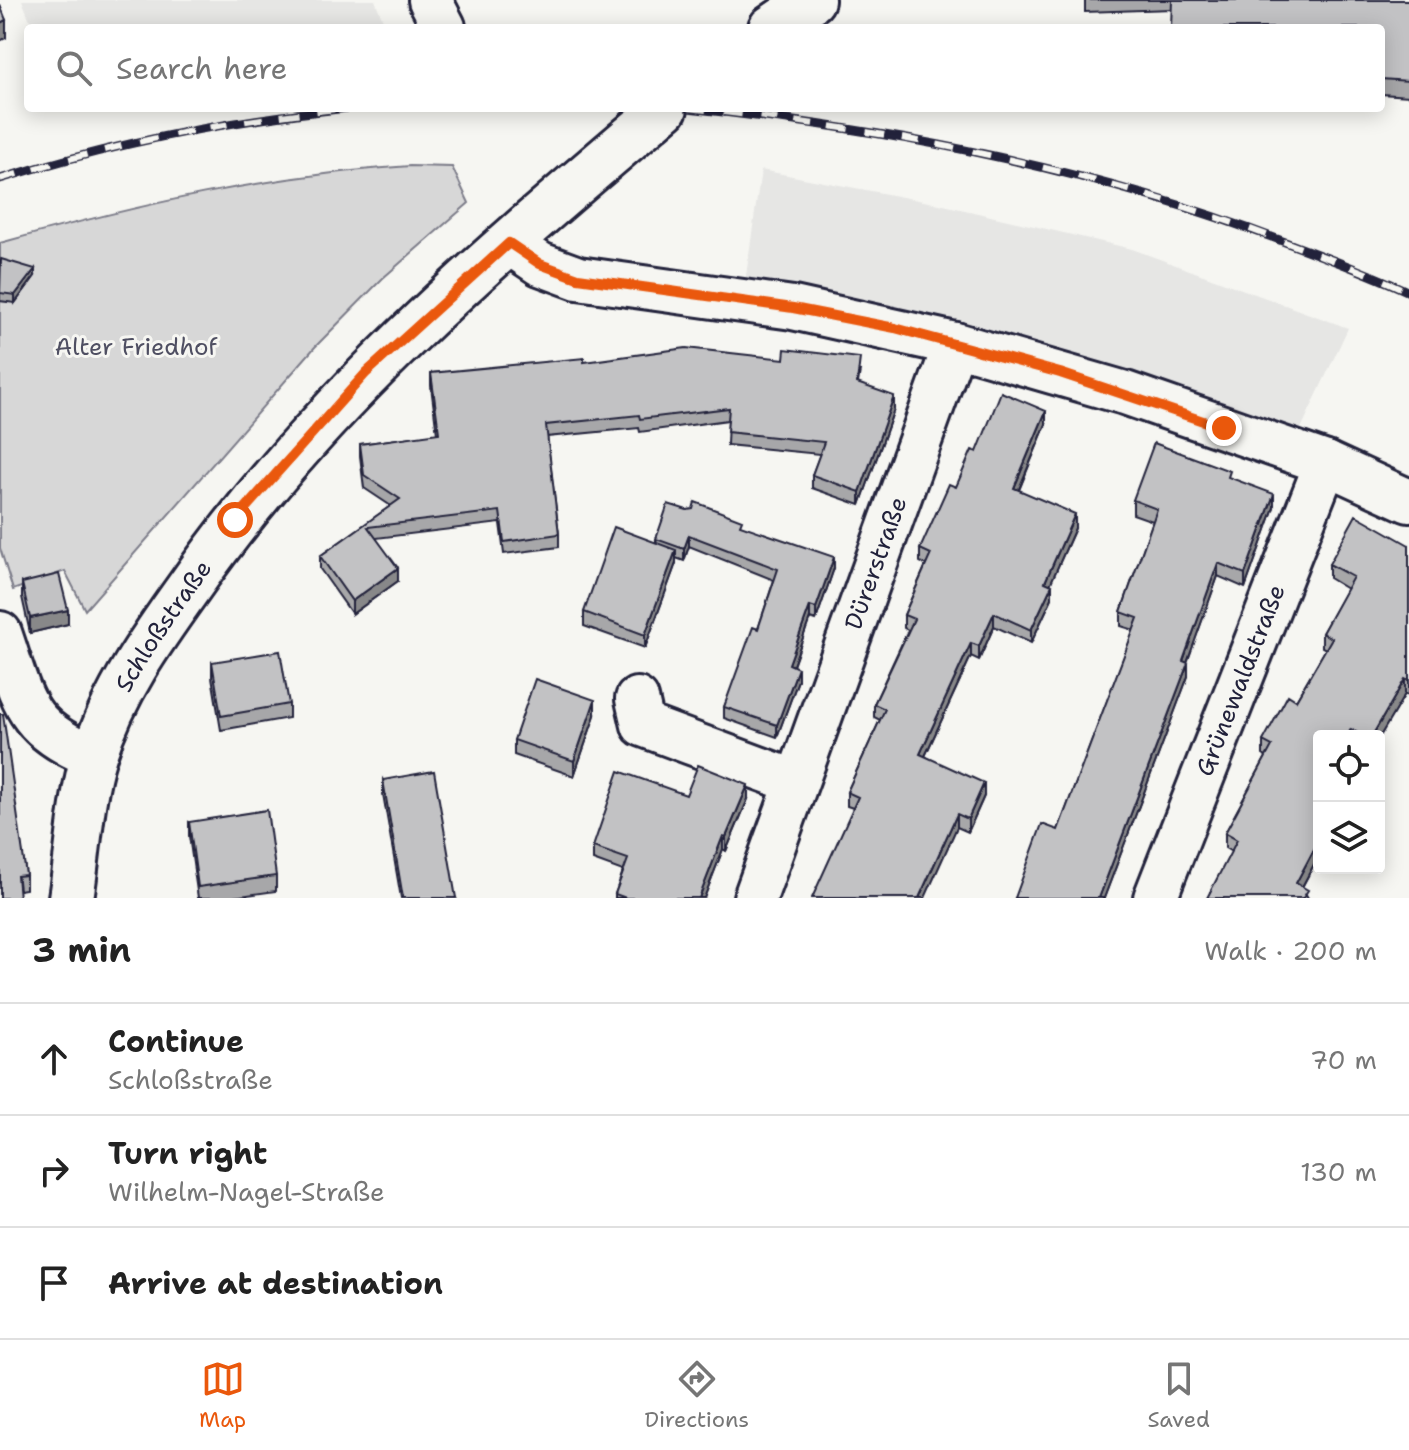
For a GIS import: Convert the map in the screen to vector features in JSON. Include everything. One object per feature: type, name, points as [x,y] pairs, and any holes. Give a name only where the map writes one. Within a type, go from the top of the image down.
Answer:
[{"type":"street","points":[[430,0],[442,24]]},
{"type":"street","name":"Schloßstraße","points":[[71,898],[93,756],[133,665],[235,520],[366,373],[509,243],[660,112]]},
{"type":"street","points":[[509,243],[540,264],[578,278],[793,308],[955,344],[1125,393],[1326,463],[1409,501]]},
{"type":"street","name":"Dürerstraße","points":[[755,898],[955,344]]},
{"type":"street","name":"Grünewaldstraße","points":[[1155,898],[1326,463]]},
{"type":"street","points":[[0,633],[27,712],[65,745],[93,756]]},
{"type":"street","points":[[637,699],[643,725],[796,782]]},
{"type":"shaded area","points":[[22,0],[375,0],[384,24],[31,24]]},
{"type":"shaded area","points":[[761,170],[939,204],[1132,249],[1348,328],[1299,433],[1059,350],[745,283]]},
{"type":"green space","name":"Alter Friedhof","points":[[410,166],[452,167],[469,203],[383,278],[315,347],[85,610],[65,571],[13,590],[0,548],[0,243],[102,216],[254,184]]},
{"type":"building","points":[[1172,0],[1409,0],[1409,81],[1385,79],[1385,24],[1171,24]]},
{"type":"building","points":[[0,5],[6,20],[0,23]]},
{"type":"building","points":[[1,259],[35,269],[15,295],[0,293]]},
{"type":"building","points":[[686,348],[784,359],[785,349],[860,358],[857,383],[894,396],[860,492],[812,475],[824,442],[727,432],[729,408],[640,419],[639,415],[546,425],[559,534],[504,542],[500,511],[368,527],[398,568],[352,601],[320,556],[400,499],[364,475],[360,444],[439,433],[431,373],[584,358],[584,362]]},
{"type":"building","points":[[1001,392],[1046,411],[1014,488],[1075,514],[1045,582],[1052,585],[1031,630],[994,613],[979,646],[971,643],[920,754],[984,783],[968,819],[957,814],[919,898],[812,898],[858,797],[847,792],[885,709],[874,704],[914,619],[904,615],[931,554],[920,549],[949,484],[956,487],[972,450],[977,452]]},
{"type":"building","points":[[1154,443],[1230,471],[1228,477],[1274,494],[1245,574],[1218,563],[1183,661],[1188,663],[1099,898],[1015,898],[1042,824],[1058,830],[1138,618],[1121,612],[1157,509],[1133,500]]},
{"type":"building","points":[[695,502],[742,520],[740,525],[834,557],[816,608],[810,606],[789,664],[798,668],[777,725],[724,707],[753,627],[758,629],[778,569],[689,535],[684,549],[656,539],[668,504],[687,510],[693,509]]},
{"type":"building","points":[[1356,515],[1409,545],[1409,681],[1405,679],[1375,730],[1313,730],[1313,851],[1296,883],[1308,890],[1303,898],[1207,898],[1237,840],[1225,833],[1272,746],[1263,741],[1288,695],[1296,700],[1332,638],[1322,633],[1353,577],[1329,564]]},
{"type":"building","points":[[614,527],[676,550],[645,635],[584,612]]},
{"type":"building","points":[[59,574],[68,610],[30,618],[22,583]]},
{"type":"building","points":[[280,651],[289,704],[221,716],[212,662]]},
{"type":"building","points":[[535,679],[595,700],[574,761],[514,740]]},
{"type":"building","points":[[0,714],[3,714],[26,875],[17,876],[19,898],[0,898]]},
{"type":"building","points":[[698,765],[748,785],[726,837],[723,836],[699,898],[626,898],[615,894],[628,859],[593,847],[619,771],[686,795]]},
{"type":"building","points":[[434,771],[456,898],[403,898],[383,780]]},
{"type":"building","points":[[267,810],[276,876],[198,887],[189,822]]},
{"type":"railway","points":[[0,179],[172,135],[315,112]]},
{"type":"railway","points":[[722,112],[916,141],[1065,173],[1212,216],[1409,292]]},
{"type":"route","points":[[235,520],[366,373],[509,243],[540,264],[578,278],[617,286],[793,308],[895,328],[1060,373],[1224,428]]}]
